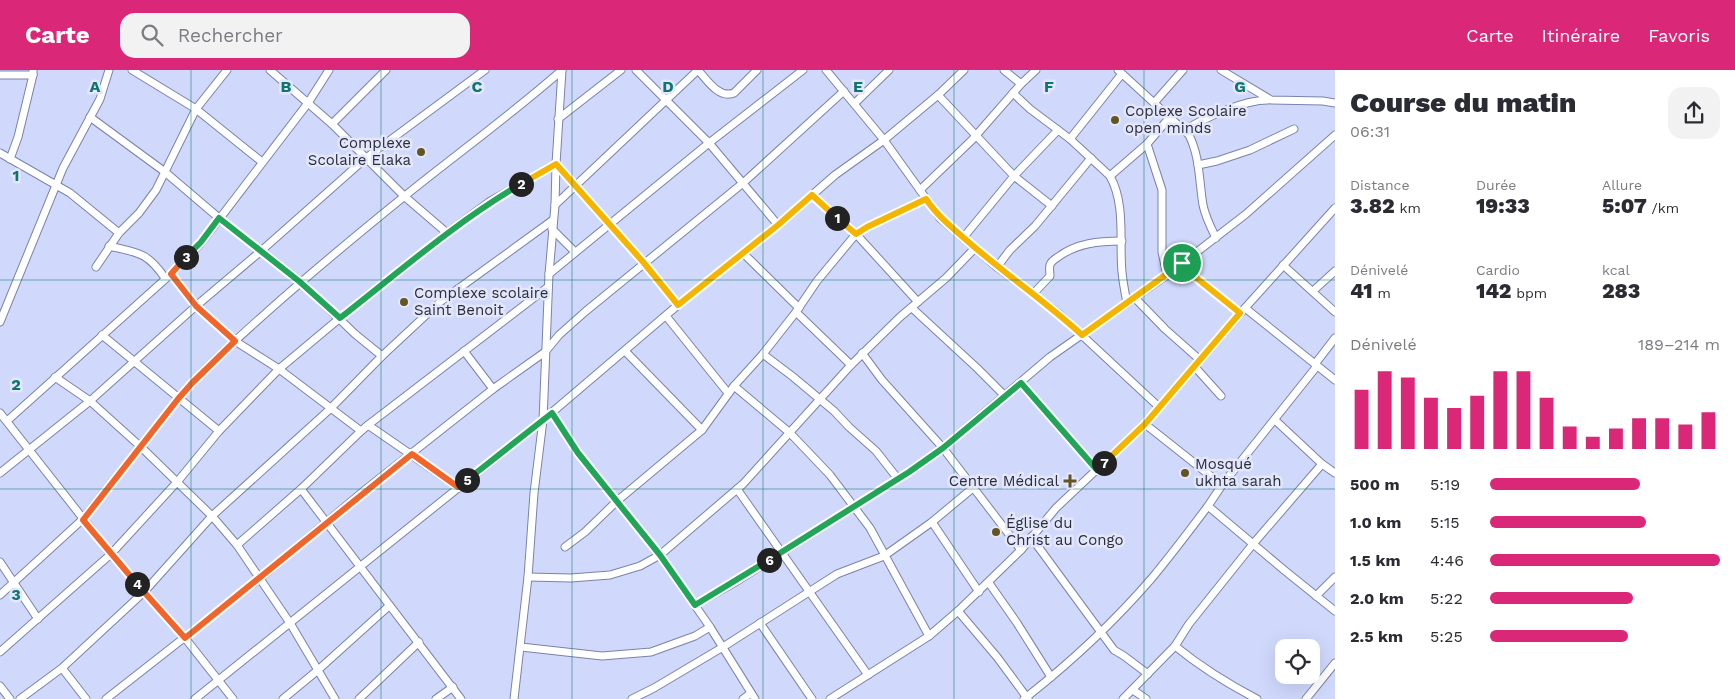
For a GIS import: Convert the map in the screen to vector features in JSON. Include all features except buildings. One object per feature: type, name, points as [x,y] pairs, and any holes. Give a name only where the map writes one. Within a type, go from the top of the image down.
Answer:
[{"type":"street","points":[[0,322],[63,168],[105,87],[109,70]]},
{"type":"street","points":[[132,70],[196,109],[262,162]]},
{"type":"street","points":[[96,267],[119,233],[139,213],[156,190],[196,109],[227,70]]},
{"type":"street","points":[[270,70],[332,124],[404,196],[447,233]]},
{"type":"street","points":[[7,421],[168,276],[201,242],[308,102],[329,70]]},
{"type":"street","points":[[332,124],[386,70]]},
{"type":"street","points":[[0,473],[90,400],[366,158],[485,70]]},
{"type":"street","points":[[514,699],[521,648],[534,492],[543,420],[548,287],[555,205],[562,70]]},
{"type":"street","points":[[0,595],[83,520],[178,399],[235,341],[300,282],[562,70]]},
{"type":"street","points":[[558,119],[621,70]]},
{"type":"street","points":[[636,70],[709,143],[778,225]]},
{"type":"street","points":[[555,205],[698,70],[718,91],[730,95],[734,94],[757,70]]},
{"type":"street","points":[[549,274],[709,143],[803,70]]},
{"type":"street","points":[[826,70],[884,140],[940,218],[997,267],[1082,335],[1159,407]]},
{"type":"street","points":[[855,103],[889,70]]},
{"type":"street","points":[[195,699],[552,413],[678,305],[778,225],[835,175],[884,140],[938,95],[964,70]]},
{"type":"street","points":[[1004,70],[1021,84]]},
{"type":"street","points":[[920,190],[977,135],[1021,84],[1036,70]]},
{"type":"street","points":[[1154,103],[1183,70]]},
{"type":"street","points":[[1221,70],[1271,100]]},
{"type":"street","points":[[0,75],[33,72],[18,136],[10,159]]},
{"type":"street","points":[[1070,140],[1120,72],[1185,130],[1194,144],[1204,207],[1216,238]]},
{"type":"street","points":[[106,699],[260,579],[327,522],[493,389],[545,352],[559,335],[742,183],[844,91]]},
{"type":"street","points":[[1013,93],[1091,158],[1110,176],[1114,183],[1121,221],[1122,272],[1127,303]]},
{"type":"street","points":[[938,95],[1014,176],[1052,206]]},
{"type":"street","points":[[1185,130],[1198,122],[1255,100],[1323,101],[1335,103]]},
{"type":"street","points":[[90,117],[165,172],[219,218],[300,282],[355,334],[382,356]]},
{"type":"street","points":[[1110,176],[1147,144],[1170,117]]},
{"type":"street","points":[[1198,165],[1250,150],[1294,129]]},
{"type":"street","points":[[963,238],[1014,176],[1058,130]]},
{"type":"street","points":[[695,605],[737,581],[898,479],[943,448],[1050,357],[1135,298],[1216,238],[1261,202],[1335,135]]},
{"type":"street","points":[[1147,144],[1162,190],[1162,252],[1167,275]]},
{"type":"street","points":[[0,153],[56,185],[89,207],[119,233]]},
{"type":"street","points":[[997,267],[1052,206],[1091,158]]},
{"type":"street","points":[[556,164],[644,263],[678,305]]},
{"type":"street","points":[[0,652],[111,554],[178,481],[219,431],[279,369],[447,233],[489,202],[556,164]]},
{"type":"street","points":[[812,195],[856,234],[918,302]]},
{"type":"street","points":[[565,547],[585,532],[617,502],[702,430],[734,386],[763,354],[817,281],[856,234],[926,199]]},
{"type":"street","points":[[830,699],[929,636],[979,592],[1021,550],[1056,508],[1145,424],[1242,310],[1335,208]]},
{"type":"street","points":[[20,699],[62,668],[144,592],[212,516],[330,409],[382,356],[440,302],[553,220]]},
{"type":"street","points":[[552,229],[575,252]]},
{"type":"street","points":[[1033,294],[1050,278],[1050,264],[1062,254],[1092,243],[1122,241]]},
{"type":"street","points":[[109,246],[130,251],[150,259],[196,306],[235,341],[279,369],[361,431]]},
{"type":"street","points":[[528,577],[571,578],[610,575],[640,566],[660,555],[737,489],[850,365],[946,278],[975,248]]},
{"type":"street","points":[[743,253],[850,365]]},
{"type":"street","points":[[1182,263],[1194,276],[1335,380]]},
{"type":"street","points":[[1283,265],[1335,312]]},
{"type":"street","points":[[1313,291],[1335,271]]},
{"type":"street","points":[[238,545],[301,489],[368,425],[548,287]]},
{"type":"street","points":[[1135,298],[1167,331],[1200,360]]},
{"type":"street","points":[[912,308],[1005,396]]},
{"type":"street","points":[[666,316],[728,394]]},
{"type":"street","points":[[102,334],[178,399],[219,431]]},
{"type":"street","points":[[958,611],[997,657],[1027,698],[1101,631],[1152,578],[1222,485],[1275,420],[1335,338]]},
{"type":"street","points":[[464,351],[493,389]]},
{"type":"street","points":[[625,351],[702,430]]},
{"type":"street","points":[[862,353],[882,380],[943,448],[1021,550]]},
{"type":"street","points":[[763,354],[820,400],[876,451],[898,479]]},
{"type":"street","points":[[1194,366],[1221,396]]},
{"type":"street","points":[[55,377],[90,400],[178,481],[238,545],[290,623],[335,699]]},
{"type":"street","points":[[1021,383],[1097,470]]},
{"type":"street","points":[[734,386],[790,433],[830,475],[872,530],[884,556],[929,636]]},
{"type":"street","points":[[0,413],[83,520],[185,638],[233,699]]},
{"type":"street","points":[[552,413],[578,453],[660,555],[710,627],[753,696],[743,699]]},
{"type":"street","points":[[1275,420],[1322,464],[1335,473]]},
{"type":"street","points":[[1145,424],[1222,485]]},
{"type":"street","points":[[368,425],[458,487]]},
{"type":"street","points":[[1123,699],[1175,646],[1189,624],[1253,544],[1322,464]]},
{"type":"street","points":[[632,699],[723,647],[837,574],[884,556],[932,522],[974,487]]},
{"type":"street","points":[[301,489],[461,699]]},
{"type":"street","points":[[737,489],[808,593],[868,675]]},
{"type":"street","points":[[1208,506],[1335,611]]},
{"type":"street","points":[[932,522],[979,592]]},
{"type":"street","points":[[1031,537],[1114,650],[1148,674]]},
{"type":"street","points":[[0,562],[38,619]]},
{"type":"street","points":[[1316,596],[1335,577]]},
{"type":"street","points":[[988,583],[1052,677]]},
{"type":"street","points":[[283,699],[389,606]]},
{"type":"street","points":[[760,623],[812,699]]},
{"type":"street","points":[[521,648],[602,656],[651,652],[695,636],[710,627]]},
{"type":"street","points":[[359,699],[418,642]]},
{"type":"street","points":[[1175,646],[1201,667],[1227,684],[1258,699]]},
{"type":"street","points":[[1306,699],[1335,663]]},
{"type":"street","points":[[62,668],[86,699]]},
{"type":"street","points":[[0,686],[10,699]]},
{"type":"street","points":[[436,699],[453,687]]},
{"type":"street","points":[[1133,690],[1146,699]]},
{"type":"place","name":"Coplexe Scolaire open minds","points":[[1115,120]]},
{"type":"place","name":"Complexe Scolaire Elaka","points":[[421,152]]},
{"type":"place","name":"Complexe scolaire Saint Benoit","points":[[404,302]]},
{"type":"place","name":"Mosqué ukhta sarah","points":[[1185,473]]},
{"type":"place","name":"Centre Médical","points":[[1070,481]]},
{"type":"place","name":"Église du Christ au Congo","points":[[996,532]]},
{"type":"route","points":[[556,164],[644,263],[678,305],[778,225],[812,195],[856,234],[926,199],[945,222],[997,267],[1059,314],[1082,335],[1182,263],[1194,276],[1240,313],[1145,424],[1097,470],[1021,383],[943,448],[909,472],[737,581],[695,605],[660,555],[578,453],[552,413],[458,487],[412,454],[365,490],[260,579],[185,638],[83,520],[178,399],[235,341],[196,306],[171,274],[201,242],[219,218],[300,282],[340,318],[489,202],[556,164]]}]
